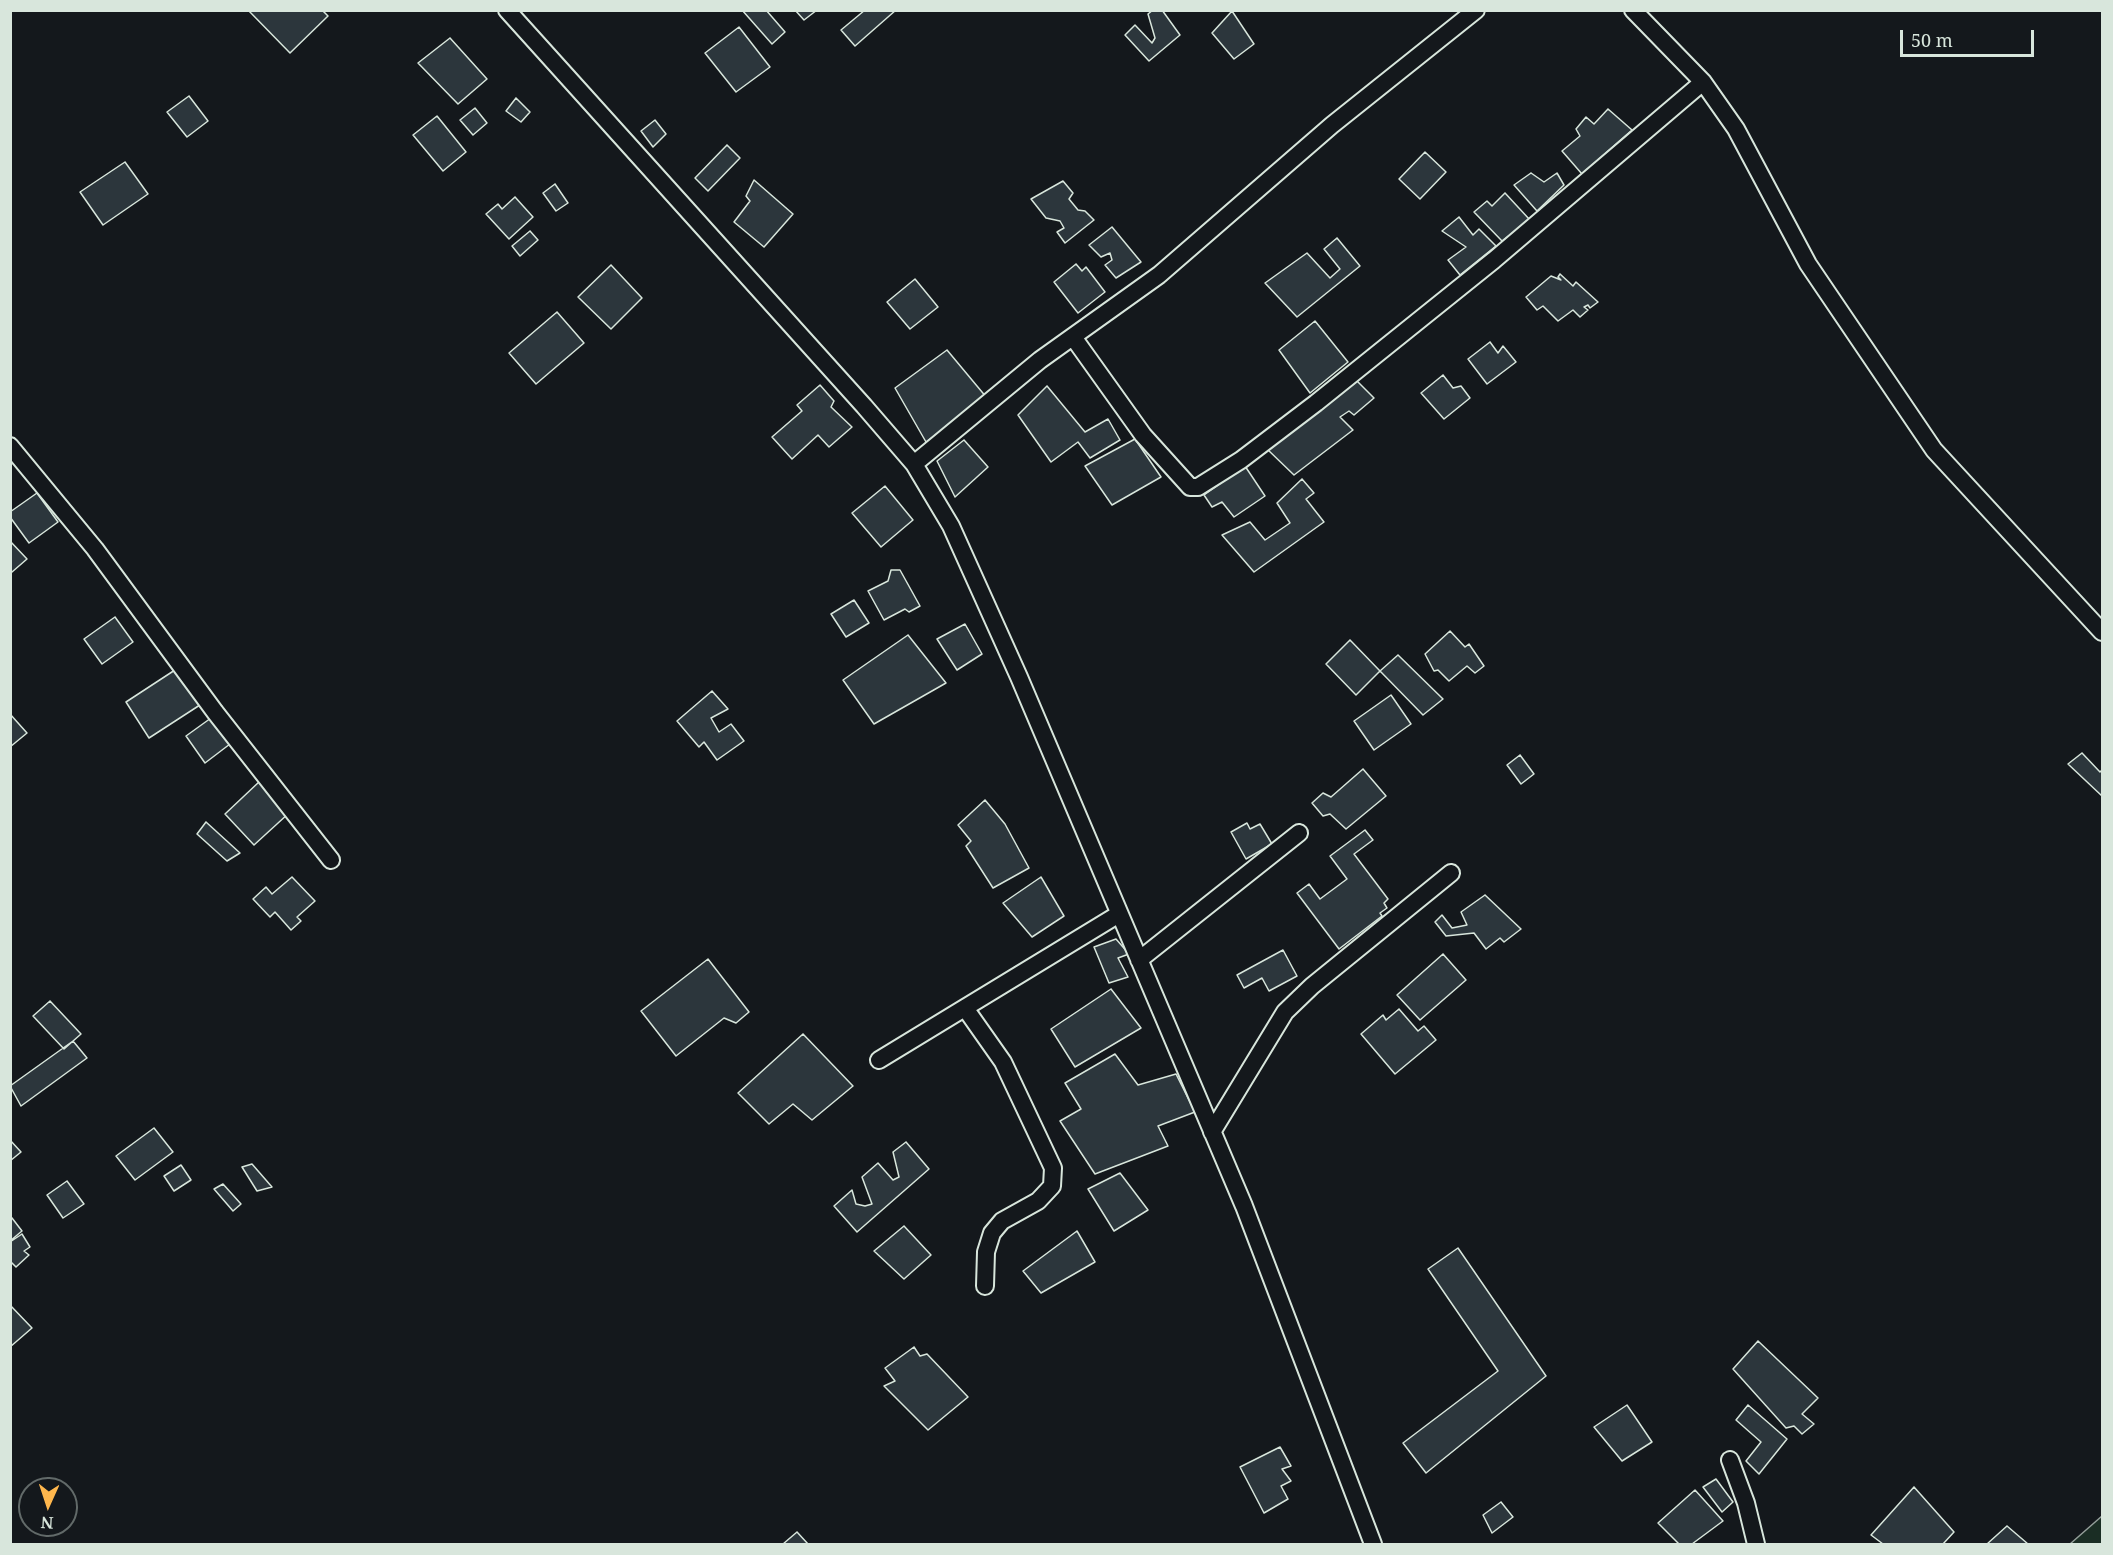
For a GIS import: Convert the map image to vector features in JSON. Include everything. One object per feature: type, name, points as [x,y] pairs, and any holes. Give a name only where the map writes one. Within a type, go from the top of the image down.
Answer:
[{"type":"street","points":[[507,10],[914,465],[956,537],[1024,688],[1244,1206],[1373,1545]]},
{"type":"street","points":[[914,465],[1040,360],[1159,275],[1332,125],[1476,10]]},
{"type":"street","points":[[1633,10],[1703,82],[1736,129],[1808,264],[1935,450],[2103,632]]},
{"type":"street","points":[[1073,337],[1143,435],[1174,470],[1190,487],[1205,484],[1316,403],[1494,260],[1703,82]]},
{"type":"street","points":[[10,446],[95,549],[215,712],[331,860]]},
{"type":"street","points":[[1139,960],[1299,833]]},
{"type":"street","points":[[1212,1132],[1284,1012],[1312,986],[1451,873]]},
{"type":"street","points":[[879,1060],[1119,914]]},
{"type":"street","points":[[965,1008],[1003,1062],[1053,1168],[1052,1186],[1038,1201],[1002,1221],[992,1233],[986,1252],[985,1286]]},
{"type":"street","points":[[1730,1460],[1746,1503],[1756,1545]]},
{"type":"green space","points":[[2102,1516],[2102,1544],[2070,1544]]},
{"type":"building","points":[[248,10],[322,10],[328,16],[290,53]]},
{"type":"building","points":[[742,10],[766,10],[785,32],[772,44]]},
{"type":"building","points":[[795,10],[817,10],[804,20]]},
{"type":"building","points":[[865,10],[896,10],[855,46],[841,30]]},
{"type":"building","points":[[1153,10],[1162,10],[1180,35],[1149,61],[1125,35],[1135,25],[1152,43],[1155,38],[1148,14]]},
{"type":"building","points":[[1232,11],[1254,44],[1234,59],[1212,33]]},
{"type":"building","points":[[739,27],[770,67],[736,92],[705,53]]},
{"type":"building","points":[[450,38],[487,79],[458,104],[418,63]]},
{"type":"building","points":[[189,96],[208,121],[187,137],[167,112]]},
{"type":"building","points":[[516,98],[530,112],[521,122],[506,111]]},
{"type":"building","points":[[475,108],[487,123],[473,135],[460,120]]},
{"type":"building","points":[[1608,109],[1632,130],[1582,174],[1562,151],[1580,136],[1576,129],[1586,117],[1594,124]]},
{"type":"building","points":[[437,116],[466,152],[443,171],[413,135]]},
{"type":"building","points":[[655,120],[666,134],[653,147],[641,131]]},
{"type":"building","points":[[727,145],[740,158],[708,191],[695,178]]},
{"type":"building","points":[[1425,152],[1446,172],[1420,199],[1399,179]]},
{"type":"building","points":[[125,162],[148,194],[103,225],[80,192]]},
{"type":"building","points":[[1531,173],[1544,182],[1557,173],[1564,185],[1537,211],[1514,185]]},
{"type":"building","points":[[754,180],[793,214],[764,247],[734,222],[750,201],[746,196]]},
{"type":"building","points":[[1063,181],[1073,193],[1069,199],[1078,210],[1085,211],[1094,220],[1065,243],[1057,232],[1064,228],[1060,221],[1046,218],[1031,199]]},
{"type":"building","points":[[555,184],[568,203],[556,211],[543,193]]},
{"type":"building","points":[[1505,193],[1530,220],[1502,241],[1474,212],[1487,201],[1492,206]]},
{"type":"building","points":[[515,197],[533,217],[509,239],[486,214],[498,204],[502,209]]},
{"type":"building","points":[[1459,217],[1473,235],[1479,229],[1496,246],[1460,275],[1448,260],[1466,247],[1442,231]]},
{"type":"building","points":[[1112,227],[1141,262],[1116,278],[1105,265],[1112,260],[1110,253],[1101,257],[1089,245]]},
{"type":"building","points":[[530,231],[538,240],[520,256],[512,246]]},
{"type":"building","points":[[1337,238],[1360,266],[1297,317],[1265,283],[1307,253],[1330,278],[1340,269],[1324,249]]},
{"type":"building","points":[[1076,264],[1082,271],[1086,267],[1105,292],[1078,313],[1054,282]]},
{"type":"building","points":[[611,265],[642,298],[611,329],[578,297]]},
{"type":"building","points":[[1560,274],[1573,286],[1576,282],[1598,302],[1590,308],[1588,305],[1584,307],[1588,310],[1580,317],[1573,310],[1558,321],[1543,306],[1537,310],[1526,297],[1551,276],[1561,280],[1558,277]]},
{"type":"building","points":[[915,279],[938,307],[910,329],[887,302]]},
{"type":"building","points":[[557,312],[584,343],[536,384],[509,353]]},
{"type":"building","points":[[1315,321],[1348,362],[1310,393],[1279,350]]},
{"type":"building","points":[[1490,342],[1498,353],[1503,346],[1516,362],[1487,384],[1468,359]]},
{"type":"building","points":[[947,350],[987,398],[926,442],[895,388]]},
{"type":"building","points":[[1443,375],[1453,388],[1461,386],[1470,398],[1444,419],[1421,393]]},
{"type":"building","points":[[1354,378],[1374,398],[1354,415],[1349,411],[1340,417],[1353,430],[1294,475],[1267,449]]},
{"type":"building","points":[[820,385],[834,401],[831,407],[852,427],[829,447],[818,435],[792,459],[772,437],[802,411],[797,405]]},
{"type":"building","points":[[1047,386],[1085,432],[1108,419],[1120,440],[1090,458],[1078,442],[1051,462],[1018,415]]},
{"type":"building","points":[[1135,439],[1161,477],[1112,505],[1085,466]]},
{"type":"building","points":[[964,440],[988,467],[955,497],[937,461]]},
{"type":"building","points":[[1245,466],[1265,496],[1234,517],[1222,502],[1212,507],[1204,495]]},
{"type":"building","points":[[1302,479],[1314,493],[1306,499],[1324,522],[1254,572],[1222,535],[1250,522],[1265,540],[1290,523],[1277,503]]},
{"type":"building","points":[[885,486],[913,520],[881,547],[852,513]]},
{"type":"building","points":[[37,493],[58,522],[29,543],[10,517],[10,512]]},
{"type":"building","points":[[10,541],[27,559],[12,572],[10,570]]},
{"type":"building","points":[[891,570],[900,570],[920,606],[909,612],[905,609],[884,620],[868,591],[888,581]]},
{"type":"building","points":[[854,600],[869,623],[846,637],[831,614]]},
{"type":"building","points":[[115,617],[133,642],[102,664],[84,639]]},
{"type":"building","points":[[965,624],[982,654],[957,670],[937,639]]},
{"type":"building","points":[[1450,631],[1465,647],[1469,644],[1484,666],[1475,673],[1467,666],[1449,681],[1438,670],[1434,671],[1425,654]]},
{"type":"building","points":[[908,635],[946,683],[874,724],[843,680]]},
{"type":"building","points":[[1350,640],[1380,671],[1356,695],[1326,664]]},
{"type":"building","points":[[1398,655],[1443,699],[1423,715],[1380,671]]},
{"type":"building","points":[[178,668],[203,703],[149,738],[126,702]]},
{"type":"building","points":[[712,691],[728,709],[711,718],[719,732],[731,724],[744,741],[717,760],[704,742],[699,747],[677,721]]},
{"type":"building","points":[[1391,695],[1411,724],[1374,750],[1354,721]]},
{"type":"building","points":[[10,714],[27,733],[10,747]]},
{"type":"building","points":[[211,718],[230,744],[205,763],[186,736]]},
{"type":"building","points":[[2082,753],[2100,772],[2102,770],[2102,796],[2068,764]]},
{"type":"building","points":[[1520,755],[1534,774],[1521,784],[1507,765]]},
{"type":"building","points":[[1363,769],[1386,796],[1346,829],[1330,814],[1323,816],[1312,803],[1323,793],[1331,797]]},
{"type":"building","points":[[260,781],[289,813],[254,845],[225,814]]},
{"type":"building","points":[[985,800],[1005,824],[1029,868],[993,888],[966,846],[971,841],[958,825]]},
{"type":"building","points":[[206,822],[240,853],[227,861],[197,834]]},
{"type":"building","points":[[1247,823],[1250,829],[1260,824],[1272,844],[1246,859],[1231,832]]},
{"type":"building","points":[[1365,830],[1373,840],[1354,854],[1388,899],[1384,903],[1387,908],[1380,913],[1382,916],[1339,949],[1297,893],[1309,884],[1320,899],[1347,879],[1330,856]]},
{"type":"building","points":[[292,877],[315,901],[297,917],[301,921],[291,930],[275,912],[270,917],[253,899],[266,887],[272,894]]},
{"type":"building","points":[[1041,877],[1064,916],[1032,937],[1003,903]]},
{"type":"building","points":[[1485,895],[1521,929],[1504,942],[1500,938],[1486,949],[1474,933],[1446,936],[1435,922],[1442,915],[1452,928],[1467,925],[1461,912]]},
{"type":"building","points":[[1116,939],[1129,954],[1118,958],[1128,977],[1109,983],[1094,947]]},
{"type":"building","points":[[1283,950],[1297,976],[1269,991],[1262,978],[1244,988],[1237,975]]},
{"type":"building","points":[[1443,954],[1466,980],[1420,1020],[1397,995]]},
{"type":"building","points":[[708,959],[749,1012],[736,1023],[724,1018],[676,1056],[641,1011]]},
{"type":"building","points":[[1111,989],[1141,1028],[1075,1067],[1051,1029]]},
{"type":"building","points":[[50,1001],[81,1034],[64,1049],[33,1016]]},
{"type":"building","points":[[1399,1009],[1418,1031],[1424,1026],[1436,1040],[1395,1074],[1361,1034],[1383,1015],[1386,1020]]},
{"type":"building","points":[[803,1034],[853,1086],[812,1120],[793,1104],[769,1124],[738,1093]]},
{"type":"building","points":[[73,1041],[87,1058],[21,1106],[10,1086]]},
{"type":"building","points":[[1115,1054],[1138,1085],[1176,1074],[1195,1112],[1158,1126],[1168,1146],[1095,1174],[1060,1121],[1081,1109],[1065,1083]]},
{"type":"building","points":[[154,1128],[173,1152],[135,1180],[116,1156]]},
{"type":"building","points":[[10,1140],[21,1152],[10,1161]]},
{"type":"building","points":[[906,1142],[929,1169],[857,1232],[834,1206],[852,1190],[856,1204],[865,1206],[872,1204],[862,1177],[878,1163],[893,1180],[899,1177],[893,1152]]},
{"type":"building","points":[[252,1164],[272,1187],[257,1191],[242,1167]]},
{"type":"building","points":[[181,1165],[191,1180],[174,1191],[164,1176]]},
{"type":"building","points":[[1120,1173],[1148,1210],[1114,1231],[1088,1189]]},
{"type":"building","points":[[67,1181],[84,1204],[63,1218],[47,1195]]},
{"type":"building","points":[[223,1184],[241,1204],[233,1211],[214,1189]]},
{"type":"building","points":[[12,1218],[22,1231],[10,1241],[10,1220]]},
{"type":"building","points":[[904,1226],[931,1255],[904,1279],[874,1251]]},
{"type":"building","points":[[1077,1231],[1095,1262],[1041,1293],[1023,1271]]},
{"type":"building","points":[[22,1234],[30,1247],[24,1251],[29,1255],[16,1267],[10,1261],[10,1242]]},
{"type":"building","points":[[1458,1248],[1546,1376],[1426,1473],[1403,1443],[1498,1371],[1428,1269]]},
{"type":"building","points":[[10,1305],[32,1328],[10,1347]]},
{"type":"building","points":[[1758,1341],[1818,1398],[1802,1414],[1814,1424],[1802,1434],[1794,1426],[1786,1428],[1733,1369]]},
{"type":"building","points":[[914,1347],[920,1356],[927,1354],[968,1397],[928,1430],[884,1386],[895,1381],[885,1368]]},
{"type":"building","points":[[1627,1405],[1652,1442],[1622,1461],[1594,1427]]},
{"type":"building","points":[[1748,1405],[1787,1439],[1759,1474],[1746,1461],[1761,1442],[1736,1420]]},
{"type":"building","points":[[1280,1447],[1291,1466],[1282,1469],[1291,1481],[1281,1486],[1288,1499],[1264,1513],[1240,1467]]},
{"type":"building","points":[[1716,1479],[1733,1502],[1722,1512],[1703,1487]]},
{"type":"building","points":[[1914,1487],[1954,1532],[1943,1544],[1883,1544],[1871,1535]]},
{"type":"building","points":[[1695,1490],[1723,1521],[1692,1544],[1679,1544],[1658,1523]]},
{"type":"building","points":[[1501,1502],[1513,1517],[1492,1533],[1483,1515]]},
{"type":"building","points":[[2007,1526],[2028,1544],[1987,1544]]},
{"type":"building","points":[[797,1532],[808,1544],[783,1544]]}]
